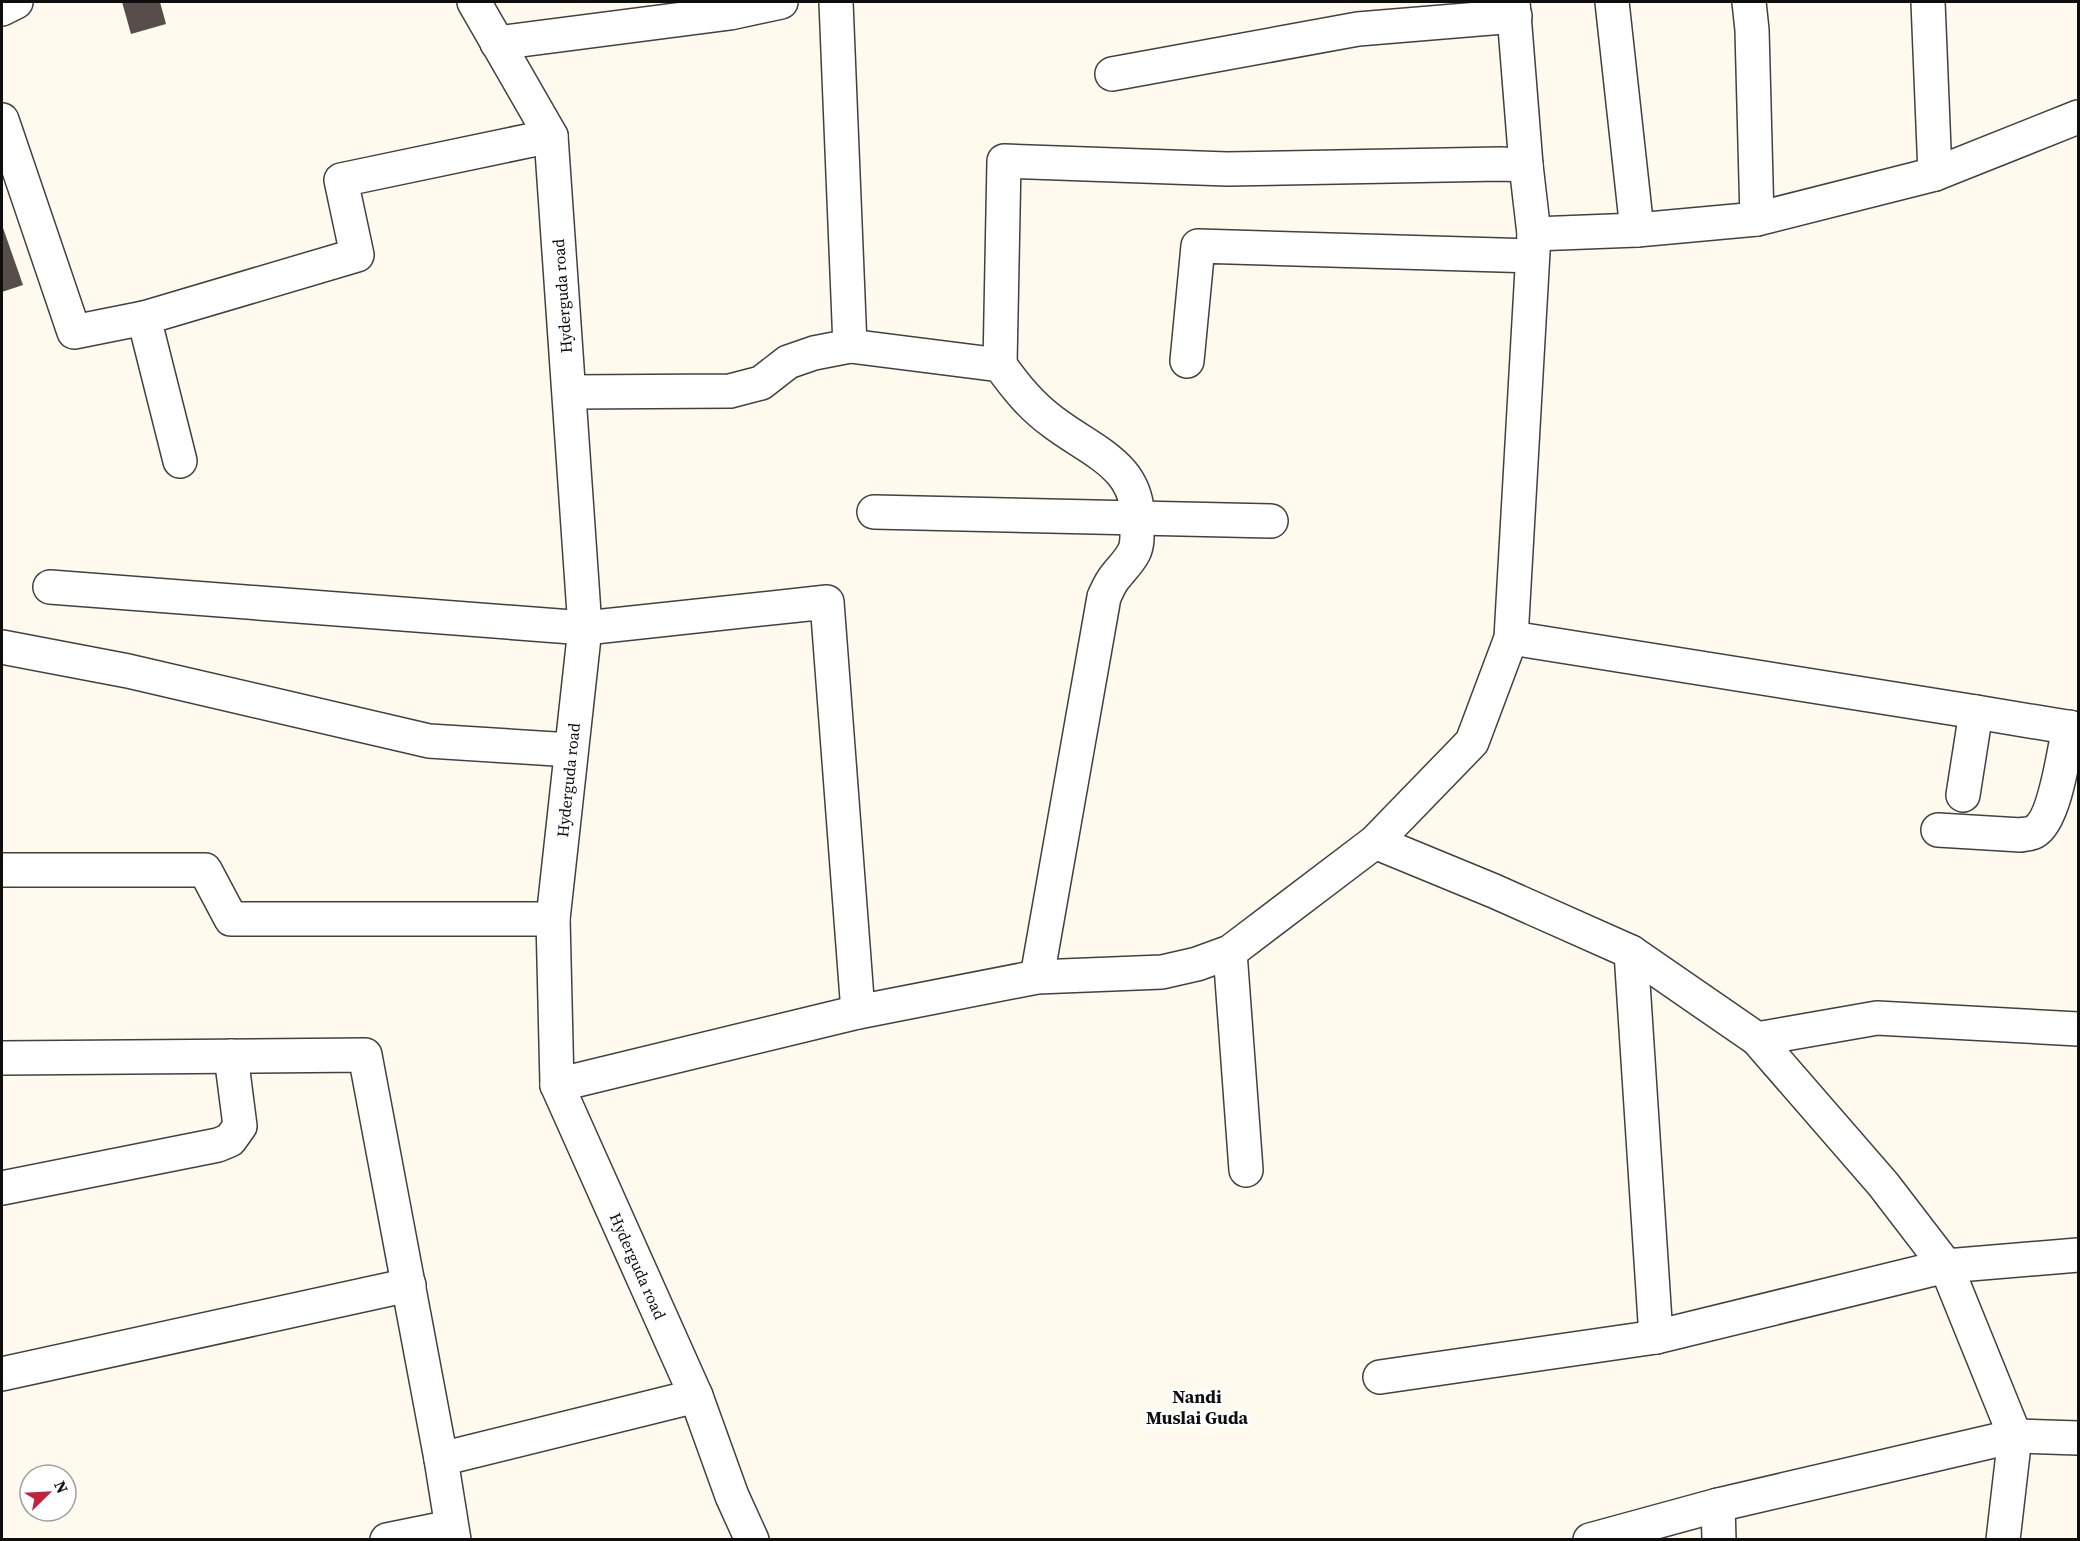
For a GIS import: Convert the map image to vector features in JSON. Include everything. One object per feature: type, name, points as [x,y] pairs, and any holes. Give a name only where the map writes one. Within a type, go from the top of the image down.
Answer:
[{"type":"street","points":[[2,9],[16,2]]},
{"type":"street","name":"Hyderguda road","points":[[474,2],[551,136],[585,628],[552,919],[557,1085],[696,1396],[732,1496],[752,1539]]},
{"type":"street","points":[[497,44],[729,7],[781,2]]},
{"type":"street","points":[[836,2],[850,346]]},
{"type":"street","points":[[1612,2],[1636,230]]},
{"type":"street","points":[[1749,2],[1752,30],[1757,219]]},
{"type":"street","points":[[1928,2],[1935,174]]},
{"type":"street","points":[[557,1085],[858,1012],[1037,977],[1162,972],[1197,964],[1230,952],[1375,842],[1472,742],[1511,638],[1532,245],[1514,9],[1358,29],[1112,74]]},
{"type":"street","points":[[1187,361],[1198,246],[1532,245],[1636,230],[1757,219],[1935,174],[2079,117]]},
{"type":"street","points":[[2,120],[74,332],[144,318],[357,255],[340,180],[551,136]]},
{"type":"street","points":[[1037,977],[1104,597],[1113,579],[1126,565],[1135,550],[1138,516],[1136,499],[1128,478],[1113,463],[1052,421],[1023,397],[1000,365],[1004,161],[1227,169],[1526,165]]},
{"type":"street","points":[[144,318],[180,461]]},
{"type":"street","points":[[570,392],[730,391],[761,383],[788,362],[814,352],[850,346],[1000,365]]},
{"type":"street","points":[[874,512],[1138,516],[1271,521]]},
{"type":"street","points":[[50,587],[585,628],[826,602],[858,1012]]},
{"type":"street","points":[[1511,638],[2074,728],[2053,801],[2045,822],[2034,833],[2021,835],[1938,830]]},
{"type":"street","points":[[2,647],[128,671],[429,741],[571,750]]},
{"type":"street","points":[[1963,795],[1976,712]]},
{"type":"street","points":[[1375,842],[1494,891],[1631,952],[1756,1039],[1883,1184],[1946,1266],[2015,1436],[2002,1539]]},
{"type":"street","points":[[2,870],[205,870],[231,919],[552,919]]},
{"type":"street","points":[[1230,952],[1246,1170]]},
{"type":"street","points":[[1631,952],[1656,1337]]},
{"type":"street","points":[[1756,1039],[1877,1018],[2079,1029]]},
{"type":"street","points":[[2,1058],[365,1055],[453,1533],[387,1539]]},
{"type":"street","points":[[2,1188],[218,1145],[230,1140],[240,1126],[231,1056]]},
{"type":"street","points":[[1380,1377],[1656,1337],[1946,1266],[2079,1255]]},
{"type":"street","points":[[2,1374],[409,1285]]},
{"type":"street","points":[[441,1459],[696,1396]]},
{"type":"street","points":[[1590,1539],[1718,1505],[2015,1436],[2079,1438]]},
{"type":"street","points":[[1718,1505],[1719,1539]]},
{"type":"building","points":[[122,2],[160,2],[166,24],[131,34]]},
{"type":"building","points":[[2,225],[23,285],[2,292]]},
{"type":"district","name":"Nandi Muslai Guda","points":[[1197,1407]]}]
